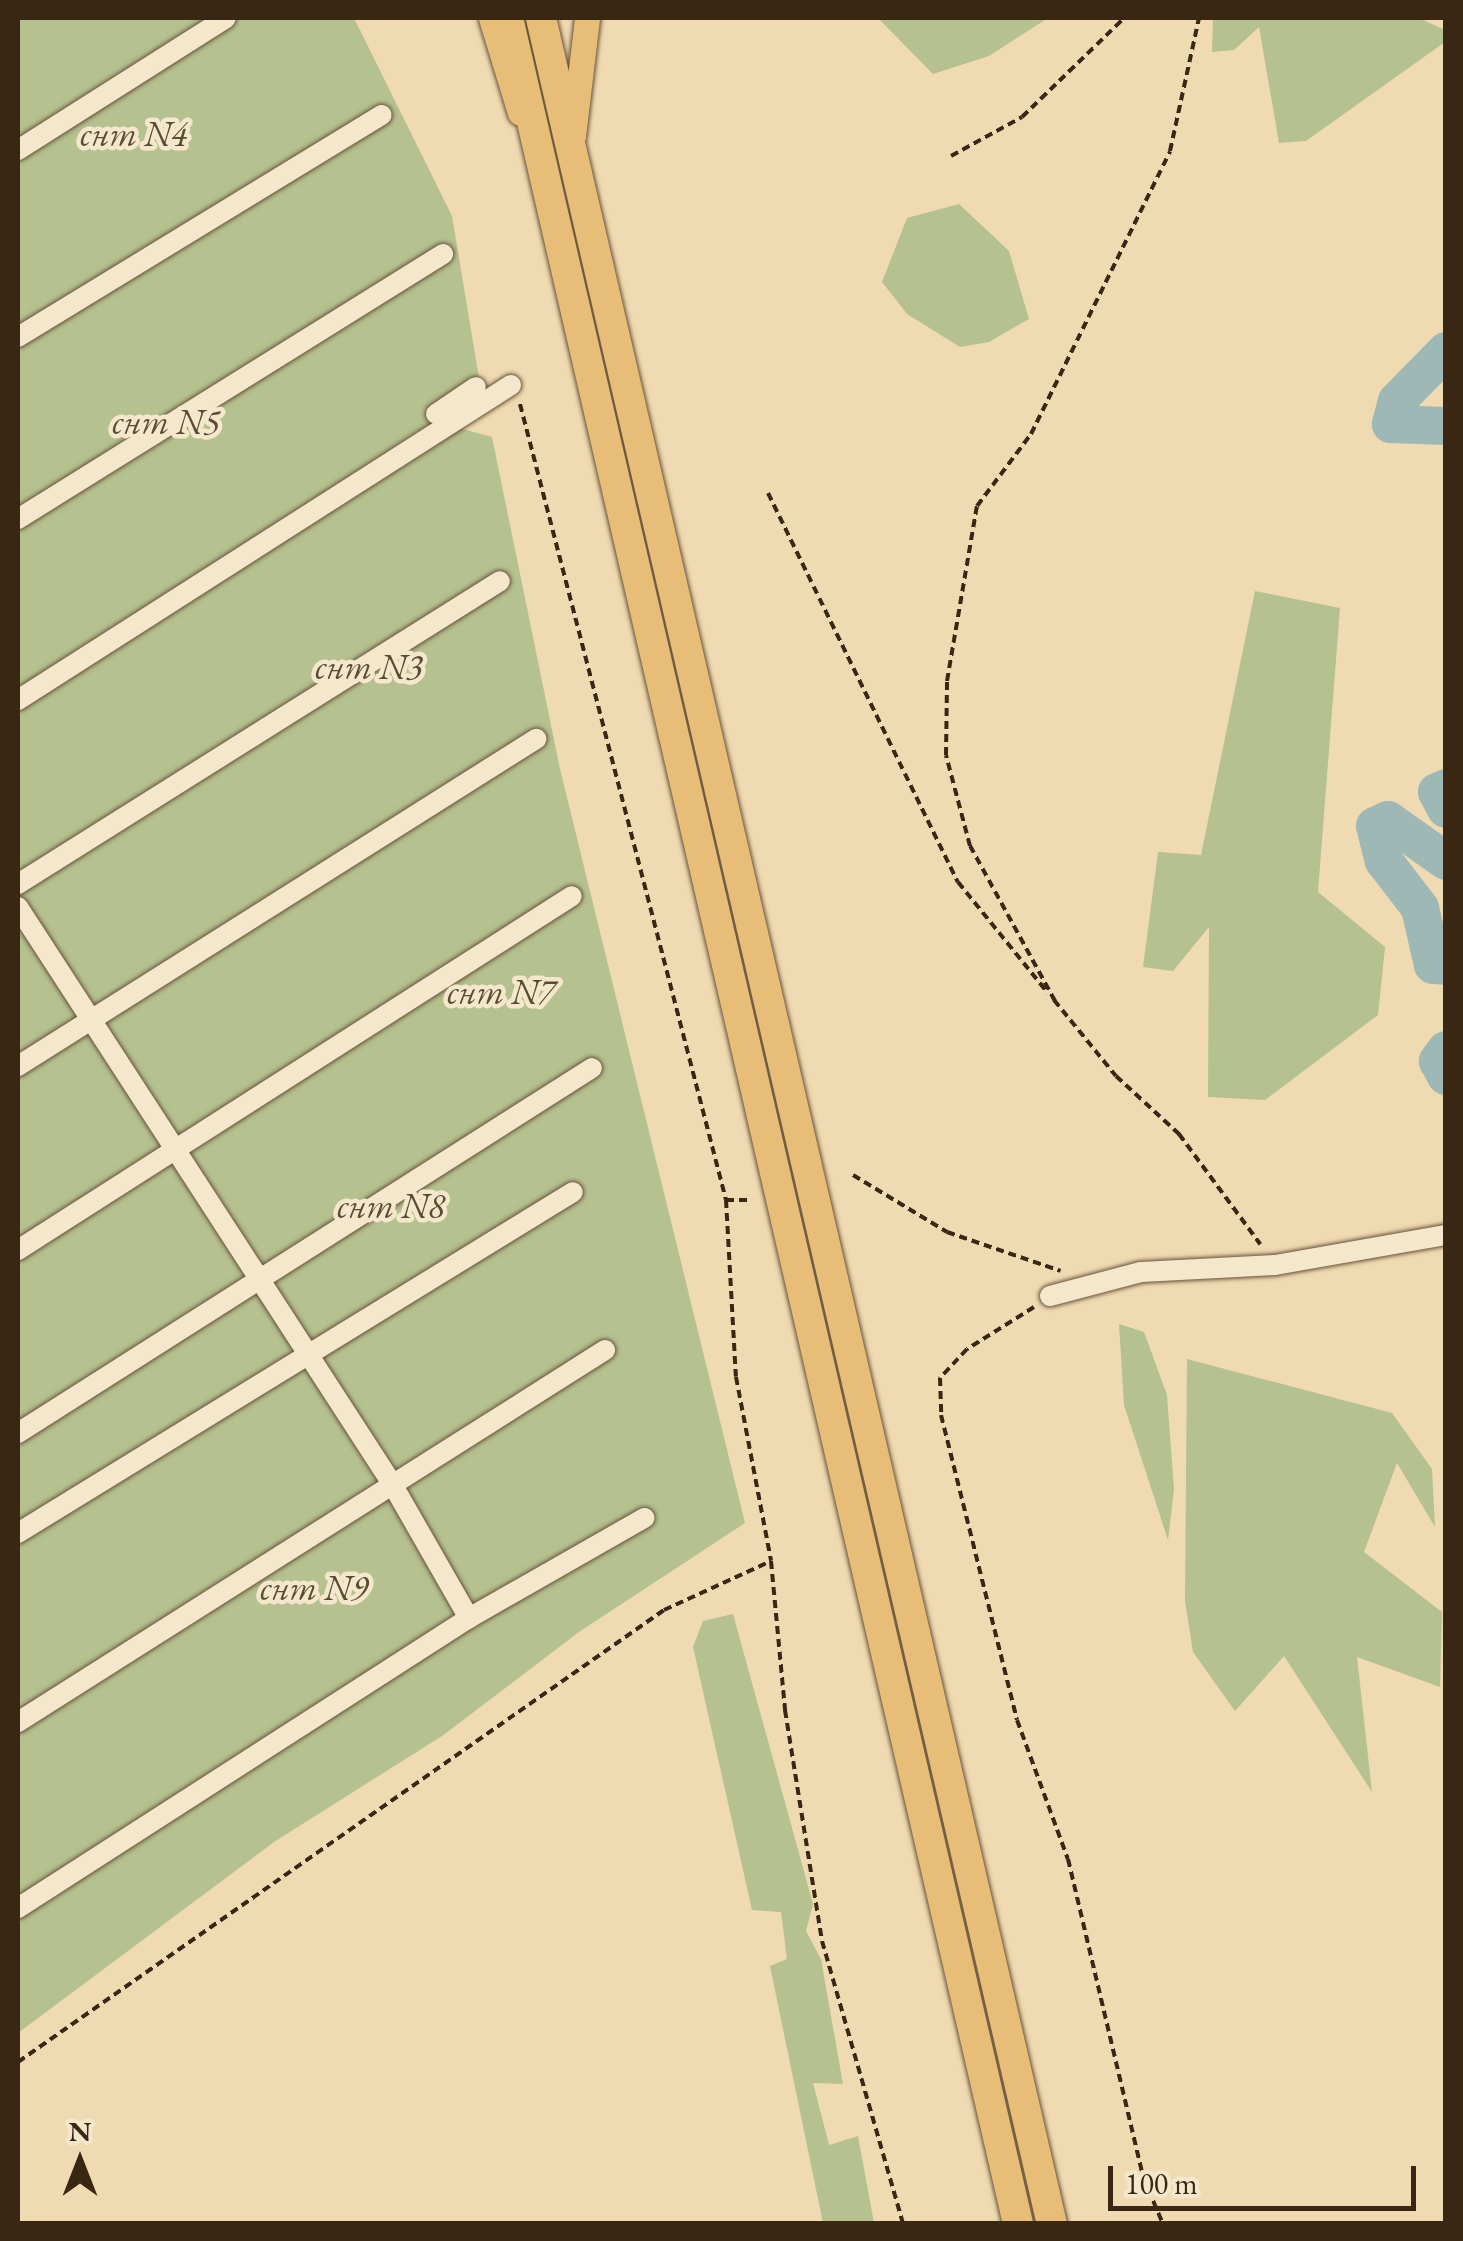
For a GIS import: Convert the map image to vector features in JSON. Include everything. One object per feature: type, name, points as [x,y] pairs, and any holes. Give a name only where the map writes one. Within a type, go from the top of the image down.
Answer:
[{"type":"highway","points":[[508,18],[1018,2224]]},
{"type":"highway","points":[[541,18],[1052,2224]]},
{"type":"main road","points":[[491,18],[510,94],[539,154]]},
{"type":"main road","points":[[572,151],[587,18]]},
{"type":"street","points":[[18,150],[226,18]]},
{"type":"street","points":[[18,337],[382,115]]},
{"type":"street","points":[[18,518],[443,254]]},
{"type":"street","points":[[18,700],[511,385]]},
{"type":"street","points":[[18,690],[476,387]]},
{"type":"street","points":[[18,884],[500,581]]},
{"type":"street","points":[[18,1066],[536,739]]},
{"type":"street","points":[[18,1250],[572,896]]},
{"type":"street","points":[[18,906],[391,1482],[469,1618]]},
{"type":"street","points":[[18,1433],[592,1068]]},
{"type":"street","points":[[18,1533],[306,1352],[573,1192]]},
{"type":"street","points":[[1050,1296],[1079,1284],[1276,1265],[1446,1235]]},
{"type":"street","points":[[18,1722],[391,1482],[605,1350]]},
{"type":"street","points":[[18,1908],[469,1618],[644,1518]]},
{"type":"path","points":[[951,156],[1022,117],[1124,18]]},
{"type":"path","points":[[1055,1001],[970,846],[946,755],[946,680],[976,506],[1031,434],[1170,151],[1199,18]]},
{"type":"path","points":[[511,385],[532,431],[589,692],[726,1200],[736,1377],[771,1562],[785,1710],[822,1941],[903,2224]]},
{"type":"path","points":[[768,494],[958,882],[1116,1076],[1179,1134],[1276,1265]]},
{"type":"path","points":[[853,1175],[947,1232],[1079,1284]]},
{"type":"path","points":[[726,1200],[747,1200]]},
{"type":"path","points":[[1050,1296],[967,1349],[940,1378],[941,1415],[1017,1720],[1068,1859],[1143,2177],[1162,2224]]},
{"type":"path","points":[[18,2062],[664,1610],[771,1562]]},
{"type":"green space","name":"снт N5","points":[[18,18],[354,18],[452,216],[481,390],[18,695]]},
{"type":"green space","points":[[878,18],[1048,18],[989,56],[933,74]]},
{"type":"green space","points":[[1213,18],[1419,18],[1445,30],[1445,42],[1306,141],[1279,143],[1259,27],[1234,50],[1212,52]]},
{"type":"green space","points":[[959,204],[1009,251],[1029,319],[989,342],[960,347],[907,314],[882,282],[907,218]]},
{"type":"green space","points":[[455,427],[492,437],[560,769],[745,1523],[579,1632],[442,1736],[274,1842],[18,2033],[18,706]]},
{"type":"green space","points":[[1255,591],[1340,608],[1318,892],[1385,947],[1378,1015],[1265,1100],[1208,1097],[1209,927],[1173,971],[1143,967],[1158,852],[1201,855]]},
{"type":"green space","points":[[1119,1324],[1144,1332],[1167,1395],[1174,1489],[1168,1540],[1124,1405]]},
{"type":"green space","points":[[1187,1359],[1392,1413],[1432,1469],[1435,1527],[1397,1463],[1364,1552],[1442,1612],[1440,1687],[1357,1657],[1372,1792],[1284,1656],[1235,1711],[1193,1652],[1185,1601]]},
{"type":"green space","points":[[733,1614],[813,1904],[806,1931],[821,1959],[843,2084],[813,2083],[829,2145],[858,2136],[874,2223],[823,2223],[770,1966],[787,1959],[781,1912],[752,1910],[693,1647],[703,1621]]},
{"type":"waterway","points":[[1446,351],[1397,401],[1391,424],[1446,426]]},
{"type":"waterway","points":[[1446,788],[1437,792],[1446,809]]},
{"type":"waterway","points":[[1446,861],[1388,820],[1375,826],[1384,861],[1420,908],[1433,965],[1446,966]]},
{"type":"waterway","points":[[1446,1050],[1438,1061],[1446,1076]]},
{"type":"park label","name":"снт N4","points":[[134,134]]},
{"type":"park label","name":"снт N3","points":[[369,667]]},
{"type":"park label","name":"снт N7","points":[[501,992]]},
{"type":"park label","name":"снт N8","points":[[391,1206]]},
{"type":"park label","name":"снт N9","points":[[314,1588]]}]
